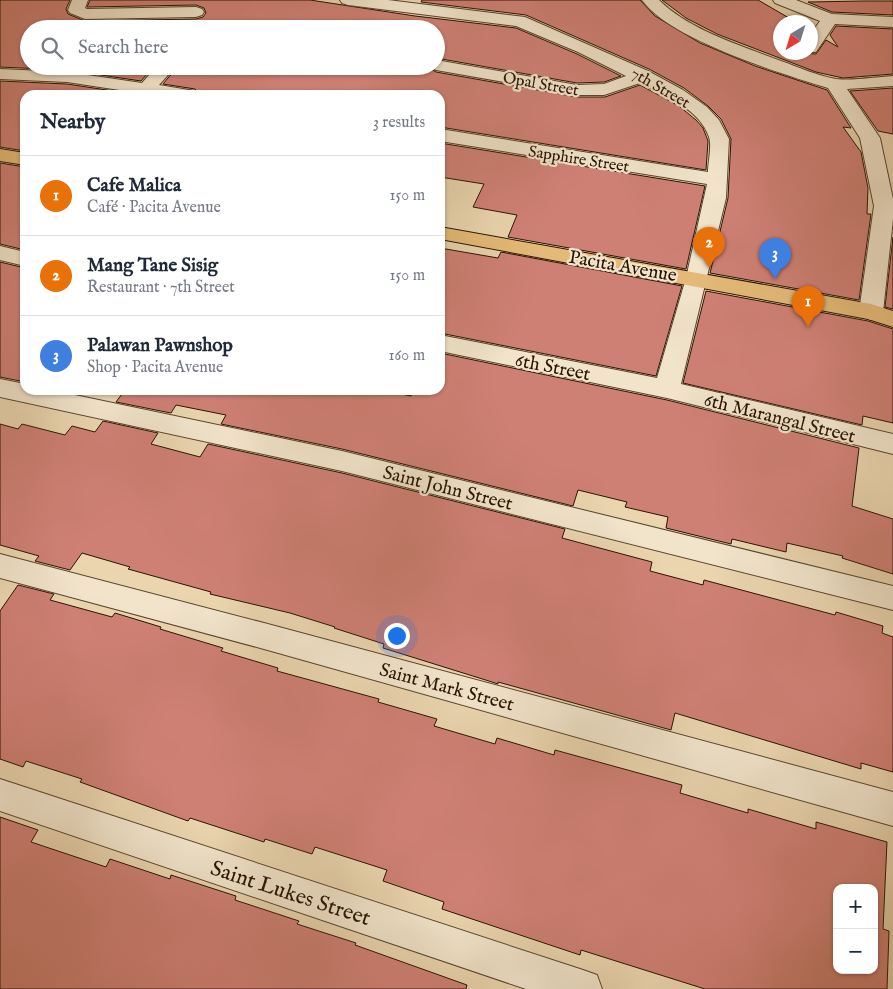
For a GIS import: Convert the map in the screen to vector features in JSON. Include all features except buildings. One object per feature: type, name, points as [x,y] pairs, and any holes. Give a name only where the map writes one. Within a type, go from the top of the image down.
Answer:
[{"type":"main road","points":[[0,155],[20,158]]},
{"type":"main road","name":"Pacita Avenue","points":[[445,234],[697,278],[871,312],[893,319]]},
{"type":"street","points":[[80,0],[76,10],[85,14],[198,6],[194,20]]},
{"type":"street","name":"7th Street","points":[[348,0],[522,14],[548,32],[642,75],[677,94],[700,111],[712,124],[718,139],[718,180],[697,278],[666,389]]},
{"type":"street","points":[[650,0],[661,11],[683,25],[730,48],[794,72],[835,84],[893,81]]},
{"type":"street","points":[[781,0],[830,19],[893,22]]},
{"type":"street","points":[[818,36],[830,19]]},
{"type":"street","points":[[794,72],[802,60]]},
{"type":"street","name":"Opal Street","points":[[445,67],[598,92],[615,88],[642,75]]},
{"type":"street","points":[[0,74],[20,75]]},
{"type":"street","points":[[22,75],[67,77],[159,90]]},
{"type":"street","points":[[147,88],[159,75]]},
{"type":"street","points":[[835,84],[870,138],[888,208],[871,312]]},
{"type":"street","name":"Sapphire Street","points":[[445,136],[718,180]]},
{"type":"street","points":[[870,138],[893,141]]},
{"type":"street","points":[[0,254],[20,258]]},
{"type":"street","name":"6th Street","points":[[445,344],[666,389]]},
{"type":"street","name":"Saint John Street","points":[[0,388],[20,392]]},
{"type":"street","name":"6th Marangal Street","points":[[666,389],[893,444]]},
{"type":"street","name":"Saint John Street","points":[[33,395],[342,461],[893,598]]},
{"type":"street","name":"Saint Mark Street","points":[[0,566],[264,636],[893,809]]},
{"type":"street","name":"Saint Lukes Street","points":[[0,795],[583,989]]},
{"type":"place","name":"Mang Tane Sisig","points":[[709,268]]},
{"type":"place","name":"Palawan Pawnshop","points":[[775,279]]},
{"type":"place","name":"Cafe Malica","points":[[808,327]]}]
